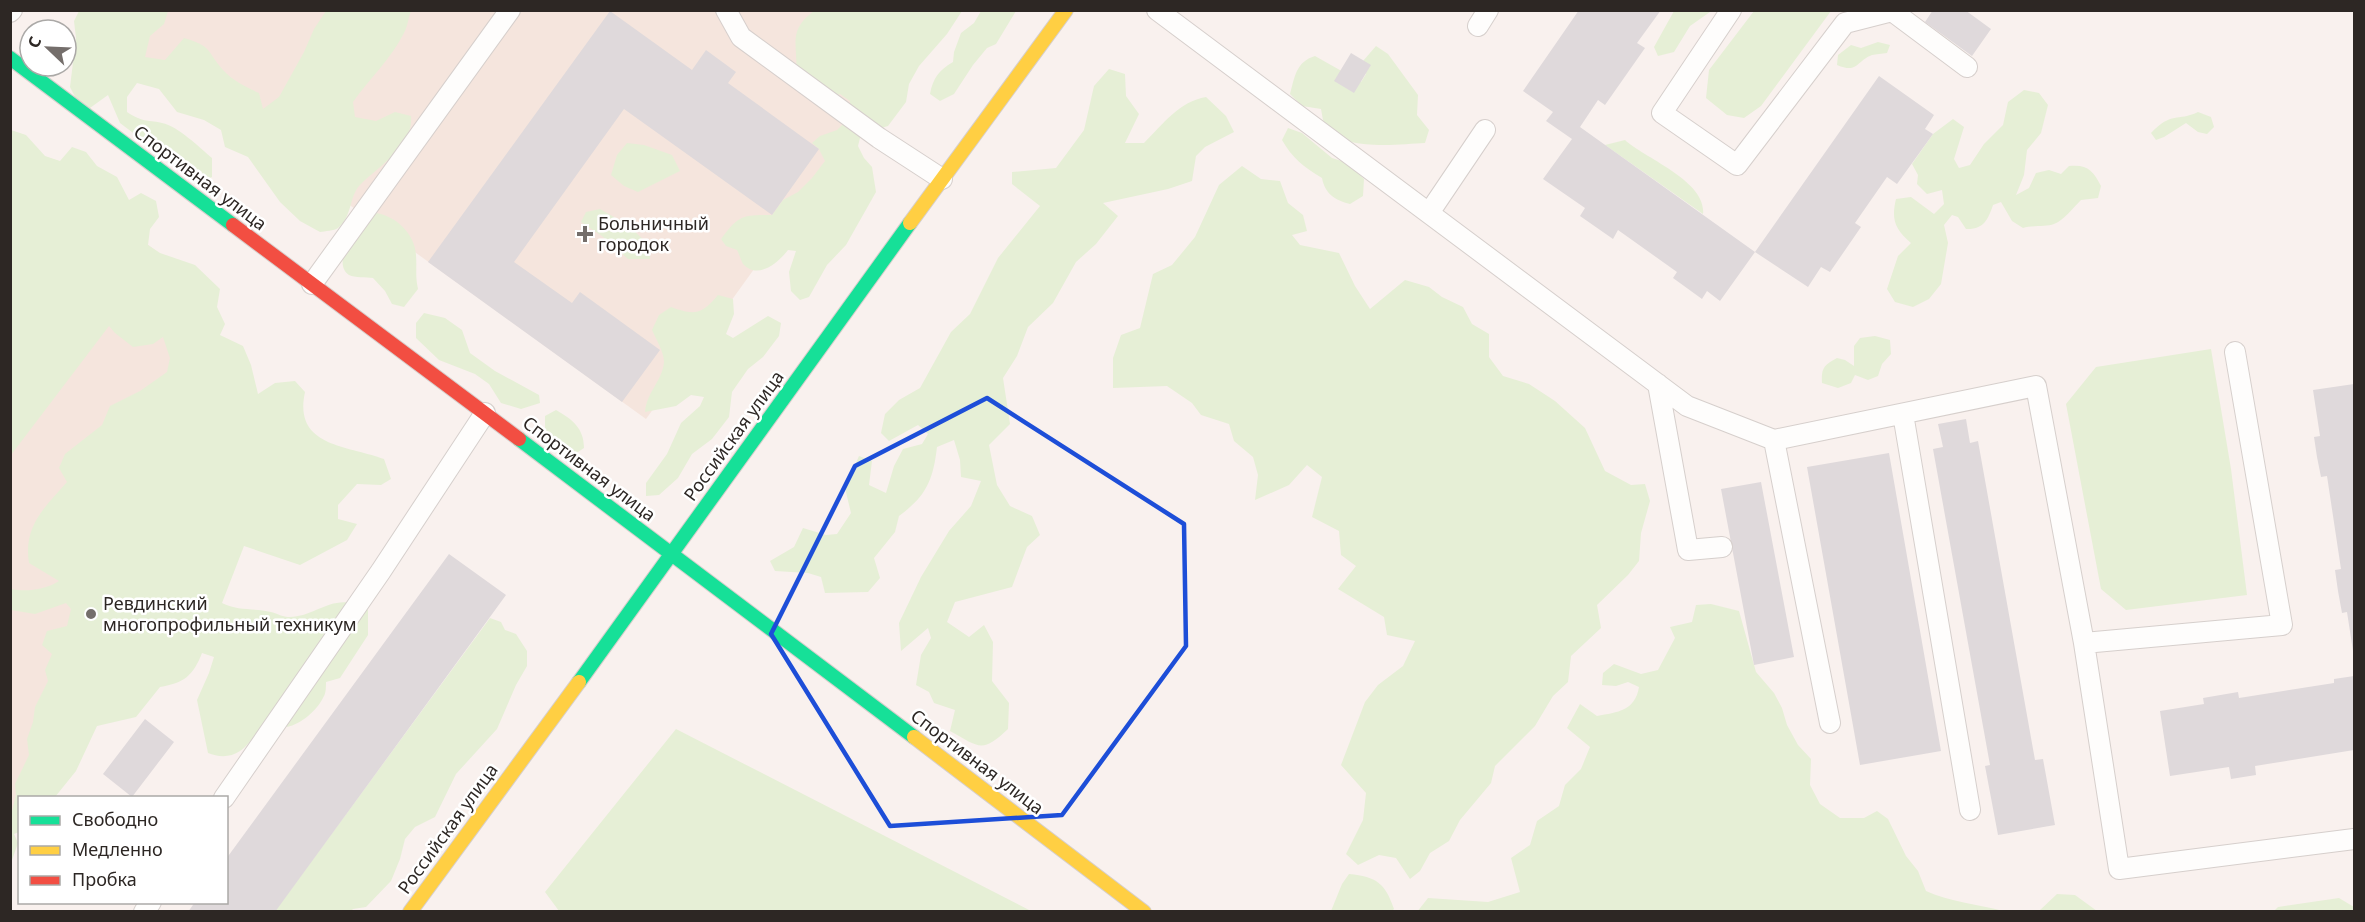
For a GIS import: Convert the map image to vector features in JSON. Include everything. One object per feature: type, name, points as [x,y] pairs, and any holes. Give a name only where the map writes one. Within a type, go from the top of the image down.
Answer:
[{"type":"street","name":"Российская улица","points":[[410,912],[672,555],[1066,10]]},
{"type":"street","name":"Спортивная улица","points":[[10,58],[485,413],[1144,912]]},
{"type":"lane","points":[[312,284],[510,10]]},
{"type":"lane","points":[[726,10],[741,37],[879,138],[942,179]]},
{"type":"lane","points":[[1157,10],[1687,406],[1774,441],[2036,386],[2084,643],[2119,869],[2355,839]]},
{"type":"lane","points":[[1731,10],[1662,113],[1737,165],[1845,23],[1892,11],[1967,67]]},
{"type":"lane","points":[[1429,213],[1485,130]]},
{"type":"lane","points":[[2084,643],[2282,625],[2235,352]]},
{"type":"lane","points":[[1658,384],[1688,550],[1722,547]]},
{"type":"lane","points":[[225,796],[381,572],[485,413]]},
{"type":"lane","points":[[1903,414],[1970,810]]},
{"type":"lane","points":[[1774,441],[1830,723]]},
{"type":"highlighted area","points":[[987,398],[1184,524],[1186,646],[1062,815],[890,826],[771,634],[855,466]]},
{"type":"shaded area","name":"Больничный городок","points":[[81,11],[940,11],[646,419]]},
{"type":"shaded area","name":"Ревдинский многопрофильный техникум","points":[[11,143],[159,253],[216,365],[21,796],[18,796],[18,804],[11,827]]},
{"type":"green space","points":[[79,11],[168,11],[164,24],[150,36],[145,57],[165,60],[184,38],[200,44],[231,77],[259,93],[263,109],[279,97],[314,29],[326,11],[411,11],[399,42],[353,102],[355,117],[376,121],[395,112],[411,116],[407,137],[393,155],[359,186],[343,224],[336,229],[320,232],[300,221],[280,202],[248,157],[225,147],[221,130],[204,120],[177,112],[159,89],[137,83],[127,97],[127,112],[141,119],[175,128],[212,158],[212,177],[199,183],[120,123],[108,95],[83,113],[70,87],[71,78],[78,78],[78,18],[76,18]]},
{"type":"green space","points":[[814,11],[962,11],[947,34],[919,66],[909,84],[906,102],[888,126],[861,134],[858,146],[872,167],[876,192],[846,245],[827,265],[809,297],[800,300],[791,291],[789,272],[796,251],[788,250],[767,268],[755,270],[743,264],[737,250],[726,246],[721,239],[737,221],[747,216],[772,215],[783,200],[798,192],[825,161],[819,149],[812,143],[820,136],[837,130],[850,117],[850,101],[840,94],[826,100],[796,77],[797,33],[805,18]]},
{"type":"green space","points":[[981,11],[1016,11],[996,44],[987,48],[954,94],[940,101],[930,94],[933,83],[940,71],[953,62],[961,33],[974,23]]},
{"type":"green space","points":[[1674,11],[1710,12],[1690,26],[1674,52],[1658,56],[1654,47]]},
{"type":"green space","points":[[1754,11],[1831,11],[1761,106],[1744,118],[1727,115],[1706,98],[1709,70]]},
{"type":"green space","points":[[1878,42],[1890,45],[1887,53],[1872,55],[1849,68],[1837,65],[1838,55],[1851,45],[1861,48]]},
{"type":"green space","points":[[1376,46],[1388,54],[1418,95],[1417,115],[1429,130],[1425,143],[1372,145],[1345,140],[1334,135],[1326,127],[1321,109],[1302,106],[1290,94],[1300,66],[1315,56],[1361,82],[1366,74],[1363,61]]},
{"type":"green space","points":[[1109,69],[1125,74],[1126,96],[1139,114],[1125,143],[1144,143],[1188,103],[1206,97],[1226,116],[1234,132],[1205,147],[1196,156],[1192,181],[1168,189],[1103,203],[1118,216],[1096,244],[1076,262],[1053,303],[1028,327],[1017,356],[1003,378],[1010,424],[989,445],[997,485],[1010,506],[1032,516],[1040,535],[1027,547],[1012,587],[955,602],[947,622],[969,637],[984,625],[993,642],[992,681],[1009,703],[1008,729],[986,745],[974,744],[950,731],[955,710],[934,703],[929,692],[916,685],[921,655],[931,638],[928,628],[901,651],[899,623],[921,577],[949,531],[971,506],[981,481],[961,477],[960,460],[954,440],[937,447],[927,487],[916,502],[899,516],[895,532],[874,558],[880,578],[868,592],[825,593],[821,577],[808,573],[775,571],[770,561],[794,547],[803,528],[826,535],[837,534],[851,513],[845,488],[859,456],[872,461],[869,485],[886,493],[894,466],[903,449],[922,444],[928,434],[918,425],[889,441],[881,433],[885,414],[899,400],[920,388],[951,332],[970,314],[998,258],[1040,206],[1012,184],[1012,172],[1056,168],[1084,130],[1094,86]]},
{"type":"green space","points":[[2024,90],[2039,93],[2048,105],[2041,133],[2027,150],[2024,175],[2016,195],[2029,188],[2036,173],[2049,170],[2061,174],[2069,166],[2080,166],[2089,169],[2101,186],[2098,198],[2081,200],[2068,214],[2054,224],[2023,228],[2012,221],[2001,202],[1993,205],[1987,219],[1977,228],[1966,229],[1958,217],[1952,215],[1944,225],[1948,243],[1941,284],[1929,299],[1913,307],[1895,302],[1887,289],[1898,256],[1911,243],[1896,224],[1894,213],[1896,199],[1911,197],[1934,214],[1944,204],[1942,190],[1927,194],[1917,184],[1918,175],[1912,164],[1933,134],[1953,119],[1964,127],[1954,159],[1959,168],[1970,165],[1984,144],[2003,125],[2008,102]]},
{"type":"green space","points":[[2198,112],[2211,117],[2214,127],[2207,134],[2198,132],[2186,123],[2156,140],[2151,133],[2170,119]]},
{"type":"green space","points":[[1288,128],[1302,133],[1332,158],[1348,163],[1364,179],[1363,196],[1350,204],[1332,196],[1322,178],[1299,162],[1282,140]]},
{"type":"green space","name":"Ревдинский многопрофильный техникум","points":[[11,130],[26,135],[45,156],[60,161],[72,147],[86,152],[97,166],[117,177],[129,200],[141,193],[156,201],[159,217],[150,229],[148,245],[160,253],[195,265],[220,289],[217,307],[225,324],[220,335],[243,346],[251,365],[258,394],[275,383],[295,381],[305,392],[303,410],[307,424],[315,434],[326,441],[384,459],[391,479],[381,485],[357,484],[338,505],[338,519],[357,524],[347,540],[300,565],[244,546],[222,603],[288,617],[345,602],[368,610],[368,635],[340,678],[326,682],[325,695],[313,712],[298,723],[287,727],[276,704],[255,736],[240,751],[224,756],[208,753],[197,700],[214,657],[202,653],[187,677],[160,687],[136,717],[97,726],[76,771],[56,796],[18,796],[18,832],[14,834],[18,843],[11,863],[11,815],[16,795],[15,784],[29,755],[27,739],[35,707],[48,681],[45,670],[52,654],[42,645],[47,631],[67,626],[71,609],[66,603],[35,614],[11,610],[11,589],[35,590],[59,581],[29,563],[29,538],[37,518],[67,482],[59,468],[65,454],[102,425],[110,406],[140,391],[167,372],[170,358],[163,337],[153,344],[133,347],[109,326],[11,455]]},
{"type":"green space","points":[[1625,140],[1685,181],[1702,202],[1703,214],[1605,145]]},
{"type":"green space","points":[[627,143],[644,145],[672,155],[680,171],[638,192],[624,186],[611,175],[617,155]]},
{"type":"green space","points":[[1242,166],[1261,179],[1280,181],[1288,203],[1303,215],[1307,231],[1292,235],[1300,245],[1339,253],[1355,286],[1370,309],[1405,280],[1429,287],[1442,297],[1463,307],[1472,324],[1489,334],[1489,357],[1503,376],[1529,384],[1555,401],[1585,428],[1605,471],[1631,485],[1645,484],[1650,501],[1641,533],[1639,561],[1597,605],[1601,628],[1571,656],[1568,682],[1553,696],[1535,726],[1495,766],[1491,783],[1460,820],[1449,841],[1430,853],[1420,871],[1410,879],[1396,858],[1379,855],[1358,865],[1346,854],[1363,820],[1366,793],[1341,765],[1365,702],[1378,685],[1403,666],[1415,641],[1387,635],[1384,617],[1338,589],[1356,566],[1341,555],[1339,531],[1312,517],[1322,477],[1307,465],[1289,485],[1255,500],[1258,475],[1253,457],[1234,441],[1229,424],[1201,415],[1192,403],[1167,386],[1113,388],[1113,358],[1121,335],[1140,328],[1153,274],[1172,265],[1195,237],[1219,185]]},
{"type":"green space","points":[[600,209],[628,225],[649,245],[650,259],[628,259],[602,236],[581,222],[586,212]]},
{"type":"green space","points":[[376,213],[391,218],[403,227],[415,247],[418,289],[404,307],[392,304],[385,291],[373,278],[351,276],[344,270],[343,262],[347,245],[363,214]]},
{"type":"green space","points":[[718,295],[733,299],[734,314],[726,334],[733,338],[768,316],[781,323],[779,336],[763,357],[748,369],[732,392],[729,417],[712,439],[692,454],[678,478],[659,495],[646,496],[646,483],[667,454],[681,423],[700,406],[704,397],[691,395],[676,406],[645,412],[664,362],[652,330],[659,315],[671,307],[686,312],[697,312]]},
{"type":"green space","points":[[424,313],[445,318],[462,330],[470,353],[495,371],[539,395],[540,403],[521,409],[501,403],[489,384],[475,374],[439,360],[416,338],[416,323]]},
{"type":"green space","points":[[1875,336],[1890,340],[1891,354],[1882,364],[1878,376],[1868,380],[1855,375],[1851,383],[1838,388],[1822,383],[1822,374],[1826,365],[1837,358],[1854,366],[1854,346],[1860,338]]},
{"type":"green space","points":[[2211,349],[2231,469],[2247,595],[2126,610],[2101,589],[2066,404],[2096,367]]},
{"type":"green space","points":[[556,410],[572,421],[582,435],[584,448],[572,456],[555,451],[545,440],[545,416]]},
{"type":"green space","points":[[1711,604],[1739,611],[1756,672],[1774,693],[1798,745],[1811,759],[1810,785],[1820,804],[1840,818],[1864,818],[1877,811],[1888,819],[1906,856],[1918,871],[1926,891],[2003,911],[1417,912],[1428,898],[1488,902],[1520,892],[1511,858],[1530,845],[1537,821],[1559,806],[1565,785],[1581,769],[1590,747],[1567,728],[1580,704],[1597,716],[1629,706],[1634,701],[1639,687],[1628,682],[1616,686],[1602,685],[1603,673],[1614,664],[1641,674],[1658,670],[1675,638],[1670,627],[1692,622],[1696,605]]},
{"type":"green space","points":[[490,618],[501,622],[505,630],[516,634],[527,651],[527,666],[497,729],[456,774],[435,817],[415,827],[405,839],[391,881],[366,907],[351,911],[275,911]]},
{"type":"green space","points":[[676,729],[1031,911],[559,911],[545,892]]},
{"type":"green space","points":[[1349,874],[1367,877],[1379,883],[1387,893],[1394,909],[1391,912],[1331,911],[1342,884]]},
{"type":"green space","points":[[2057,894],[2075,895],[2097,911],[2039,911]]},
{"type":"green space","points":[[2339,898],[2354,907],[2354,911],[2274,911],[2278,907]]},
{"type":"building","points":[[1579,10],[1661,10],[1637,43],[1645,48],[1605,105],[1598,100],[1580,127],[1755,252],[1720,301],[1707,291],[1702,299],[1673,278],[1677,272],[1618,230],[1613,239],[1580,216],[1585,208],[1543,179],[1572,139],[1546,121],[1553,112],[1523,91]]},
{"type":"building","points":[[1933,10],[1965,10],[1991,29],[1972,56],[1925,22]]},
{"type":"building","points":[[610,11],[692,70],[706,50],[736,72],[728,83],[819,149],[772,215],[624,109],[514,262],[572,303],[580,292],[660,350],[622,402],[428,262]]},
{"type":"building","points":[[1351,53],[1371,65],[1354,93],[1334,81]]},
{"type":"building","points":[[1879,76],[1934,115],[1925,129],[1933,134],[1897,184],[1887,177],[1855,223],[1861,227],[1830,272],[1821,267],[1808,287],[1755,252]]},
{"type":"building","points":[[2354,384],[2353,651],[2347,612],[2342,613],[2338,591],[2335,570],[2341,569],[2327,476],[2321,477],[2317,457],[2314,437],[2320,436],[2313,390]]},
{"type":"building","points":[[1966,419],[1970,443],[1978,441],[2035,760],[2043,759],[2055,825],[1998,835],[1985,766],[1990,765],[1933,449],[1943,447],[1938,424]]},
{"type":"building","points":[[1889,453],[1941,751],[1860,765],[1807,467]]},
{"type":"building","points":[[1761,482],[1794,657],[1754,665],[1721,489]]},
{"type":"building","points":[[449,554],[506,595],[275,912],[188,912],[194,904],[228,904],[228,856]]},
{"type":"building","points":[[2354,676],[2354,750],[2255,766],[2256,775],[2231,779],[2229,767],[2170,776],[2160,711],[2204,704],[2203,698],[2238,692],[2239,698],[2334,683],[2334,679]]},
{"type":"building","points":[[145,719],[174,742],[133,796],[103,774]]},
{"type":"traffic: fast","points":[[10,58],[233,225]]},
{"type":"traffic: fast","points":[[579,682],[910,223]]},
{"type":"traffic: fast","points":[[519,439],[914,737]]},
{"type":"traffic: slow","points":[[910,223],[1066,10]]},
{"type":"traffic: slow","points":[[410,912],[579,682]]},
{"type":"traffic: slow","points":[[914,737],[1144,912]]},
{"type":"traffic: jam","points":[[233,225],[519,439]]},
{"type":"place","name":"Больничный городок","points":[[585,234]]},
{"type":"place","name":"Ревдинский многопрофильный техникум","points":[[91,614]]}]
